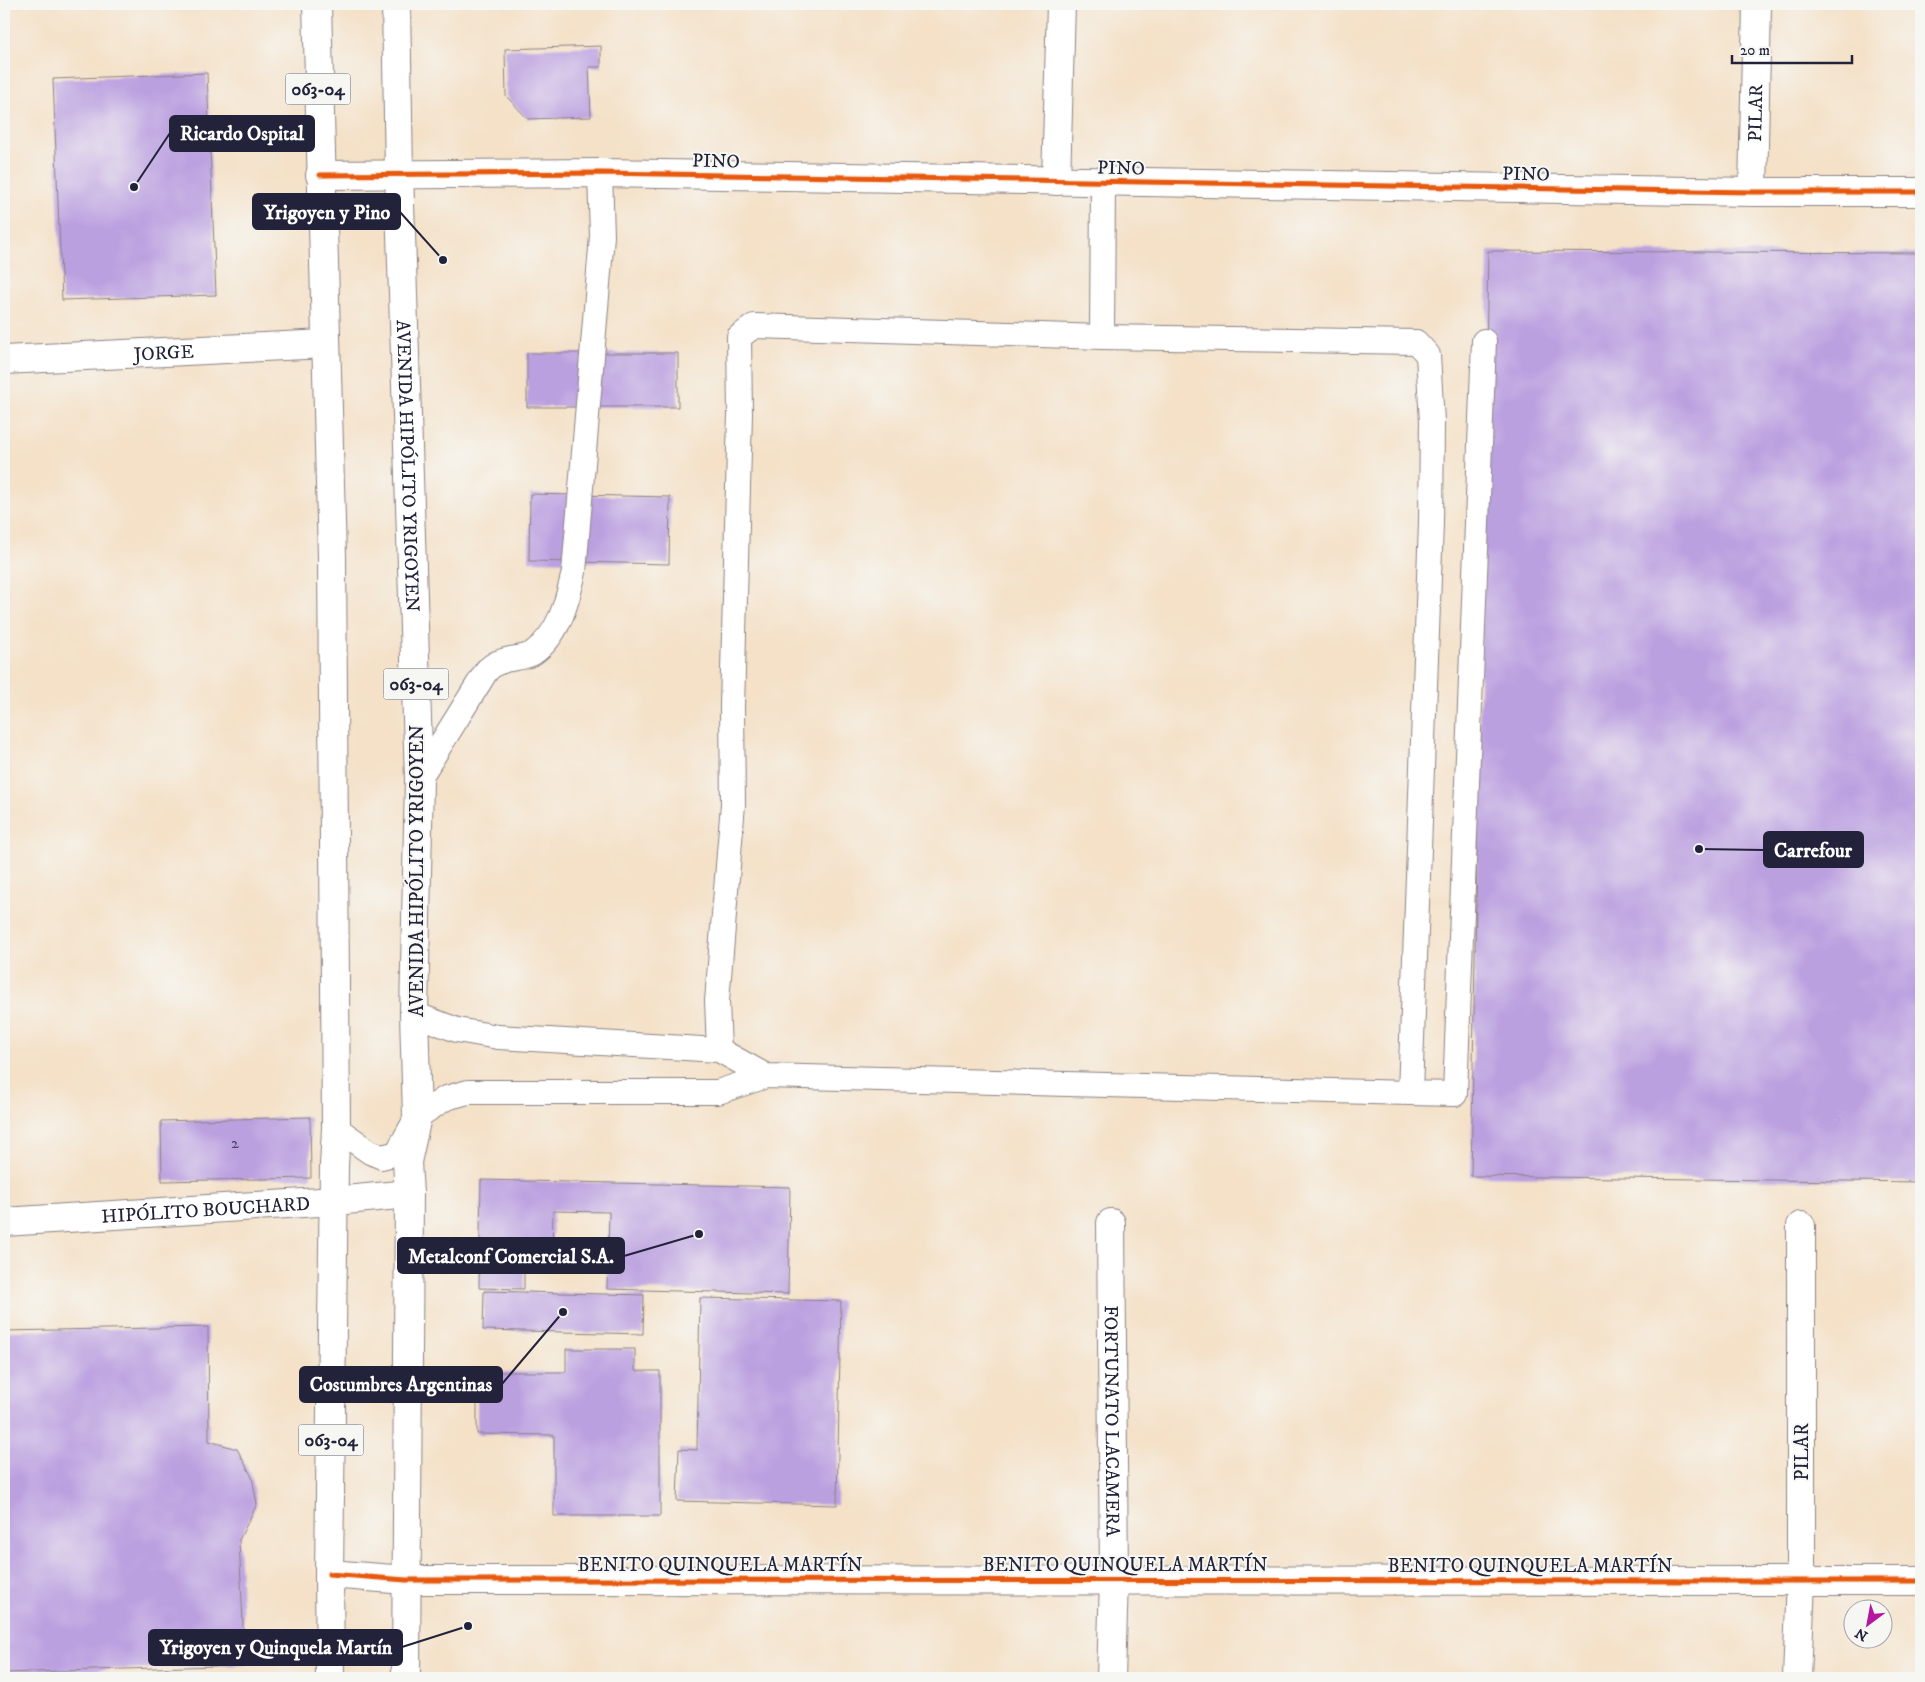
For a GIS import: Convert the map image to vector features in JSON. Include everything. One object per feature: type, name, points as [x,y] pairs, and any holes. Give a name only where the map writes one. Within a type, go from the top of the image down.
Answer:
[{"type":"street","name":"063-04","points":[[317,4],[320,175],[332,557],[336,1128],[329,1574],[330,1678]]},
{"type":"street","name":"AVENIDA HIPÓLITO YRIGOYEN","points":[[396,4],[399,173],[419,780],[414,1014],[417,1117],[407,1162],[406,1678]]},
{"type":"street","points":[[1056,180],[1061,4]]},
{"type":"street","name":"PILAR","points":[[1753,192],[1757,4]]},
{"type":"street","name":"PINO","points":[[320,175],[600,173],[1753,192],[1921,192]]},
{"type":"street","name":"JORGE","points":[[4,360],[325,344]]},
{"type":"street","name":"HIPÓLITO BOUCHARD","points":[[4,1222],[334,1201],[408,1194]]},
{"type":"street","name":"FORTUNATO LACAMERA","points":[[1111,1223],[1114,1579],[1111,1678]]},
{"type":"street","name":"PILAR","points":[[1797,1678],[1800,1580],[1801,1226]]},
{"type":"street","name":"BENITO QUINQUELA MARTÍN","points":[[329,1574],[406,1580],[1921,1581]]},
{"type":"lane","points":[[419,780],[487,670],[500,662],[533,654],[553,633],[563,614],[568,598],[574,572],[601,246],[600,173]]},
{"type":"lane","points":[[1102,337],[1103,182]]},
{"type":"lane","points":[[719,1050],[717,1001],[733,804],[732,707],[740,414],[739,338],[754,326],[1102,337],[1416,342],[1428,355],[1432,422],[1431,523],[1410,1093]]},
{"type":"lane","points":[[336,1128],[370,1152],[382,1157],[397,1153],[417,1117],[446,1098],[468,1092],[718,1092],[766,1076],[1455,1094],[1484,341]]},
{"type":"lane","points":[[414,1014],[457,1030],[498,1037],[719,1050],[766,1076]]},
{"type":"building","points":[[601,46],[601,67],[589,67],[591,117],[528,119],[506,96],[505,49]]},
{"type":"building","points":[[207,73],[216,295],[62,300],[53,79]]},
{"type":"building","points":[[1488,251],[1921,253],[1921,1182],[1471,1176]]},
{"type":"building","points":[[527,353],[678,353],[678,407],[527,407]]},
{"type":"building","points":[[530,494],[670,497],[669,564],[529,561]]},
{"type":"building","points":[[310,1117],[311,1178],[162,1181],[161,1121]]},
{"type":"building","points":[[481,1180],[790,1187],[788,1294],[607,1289],[609,1212],[553,1211],[552,1256],[524,1255],[524,1289],[479,1288]]},
{"type":"building","points":[[484,1291],[644,1295],[643,1334],[483,1330]]},
{"type":"building","points":[[700,1298],[841,1301],[837,1505],[677,1501],[679,1449],[697,1450]]},
{"type":"building","points":[[208,1327],[209,1441],[237,1449],[252,1477],[257,1504],[239,1540],[245,1665],[4,1673],[4,1331]]},
{"type":"building","points":[[566,1349],[635,1349],[635,1371],[660,1371],[660,1516],[554,1516],[554,1435],[477,1434],[477,1372],[566,1372]]},
{"type":"cycle path","points":[[320,175],[600,173],[1753,192],[1921,192]]},
{"type":"cycle path","points":[[329,1574],[406,1580],[1921,1581]]},
{"type":"place","name":"Ricardo Ospital","points":[[134,187]]},
{"type":"place","name":"Yrigoyen y Pino","points":[[443,260]]},
{"type":"place","name":"Carrefour","points":[[1699,849]]},
{"type":"place","name":"Metalconf Comercial S.A.","points":[[699,1234]]},
{"type":"place","name":"Costumbres Argentinas","points":[[563,1312]]},
{"type":"place","name":"Yrigoyen y Quinquela Martín","points":[[468,1626]]}]
